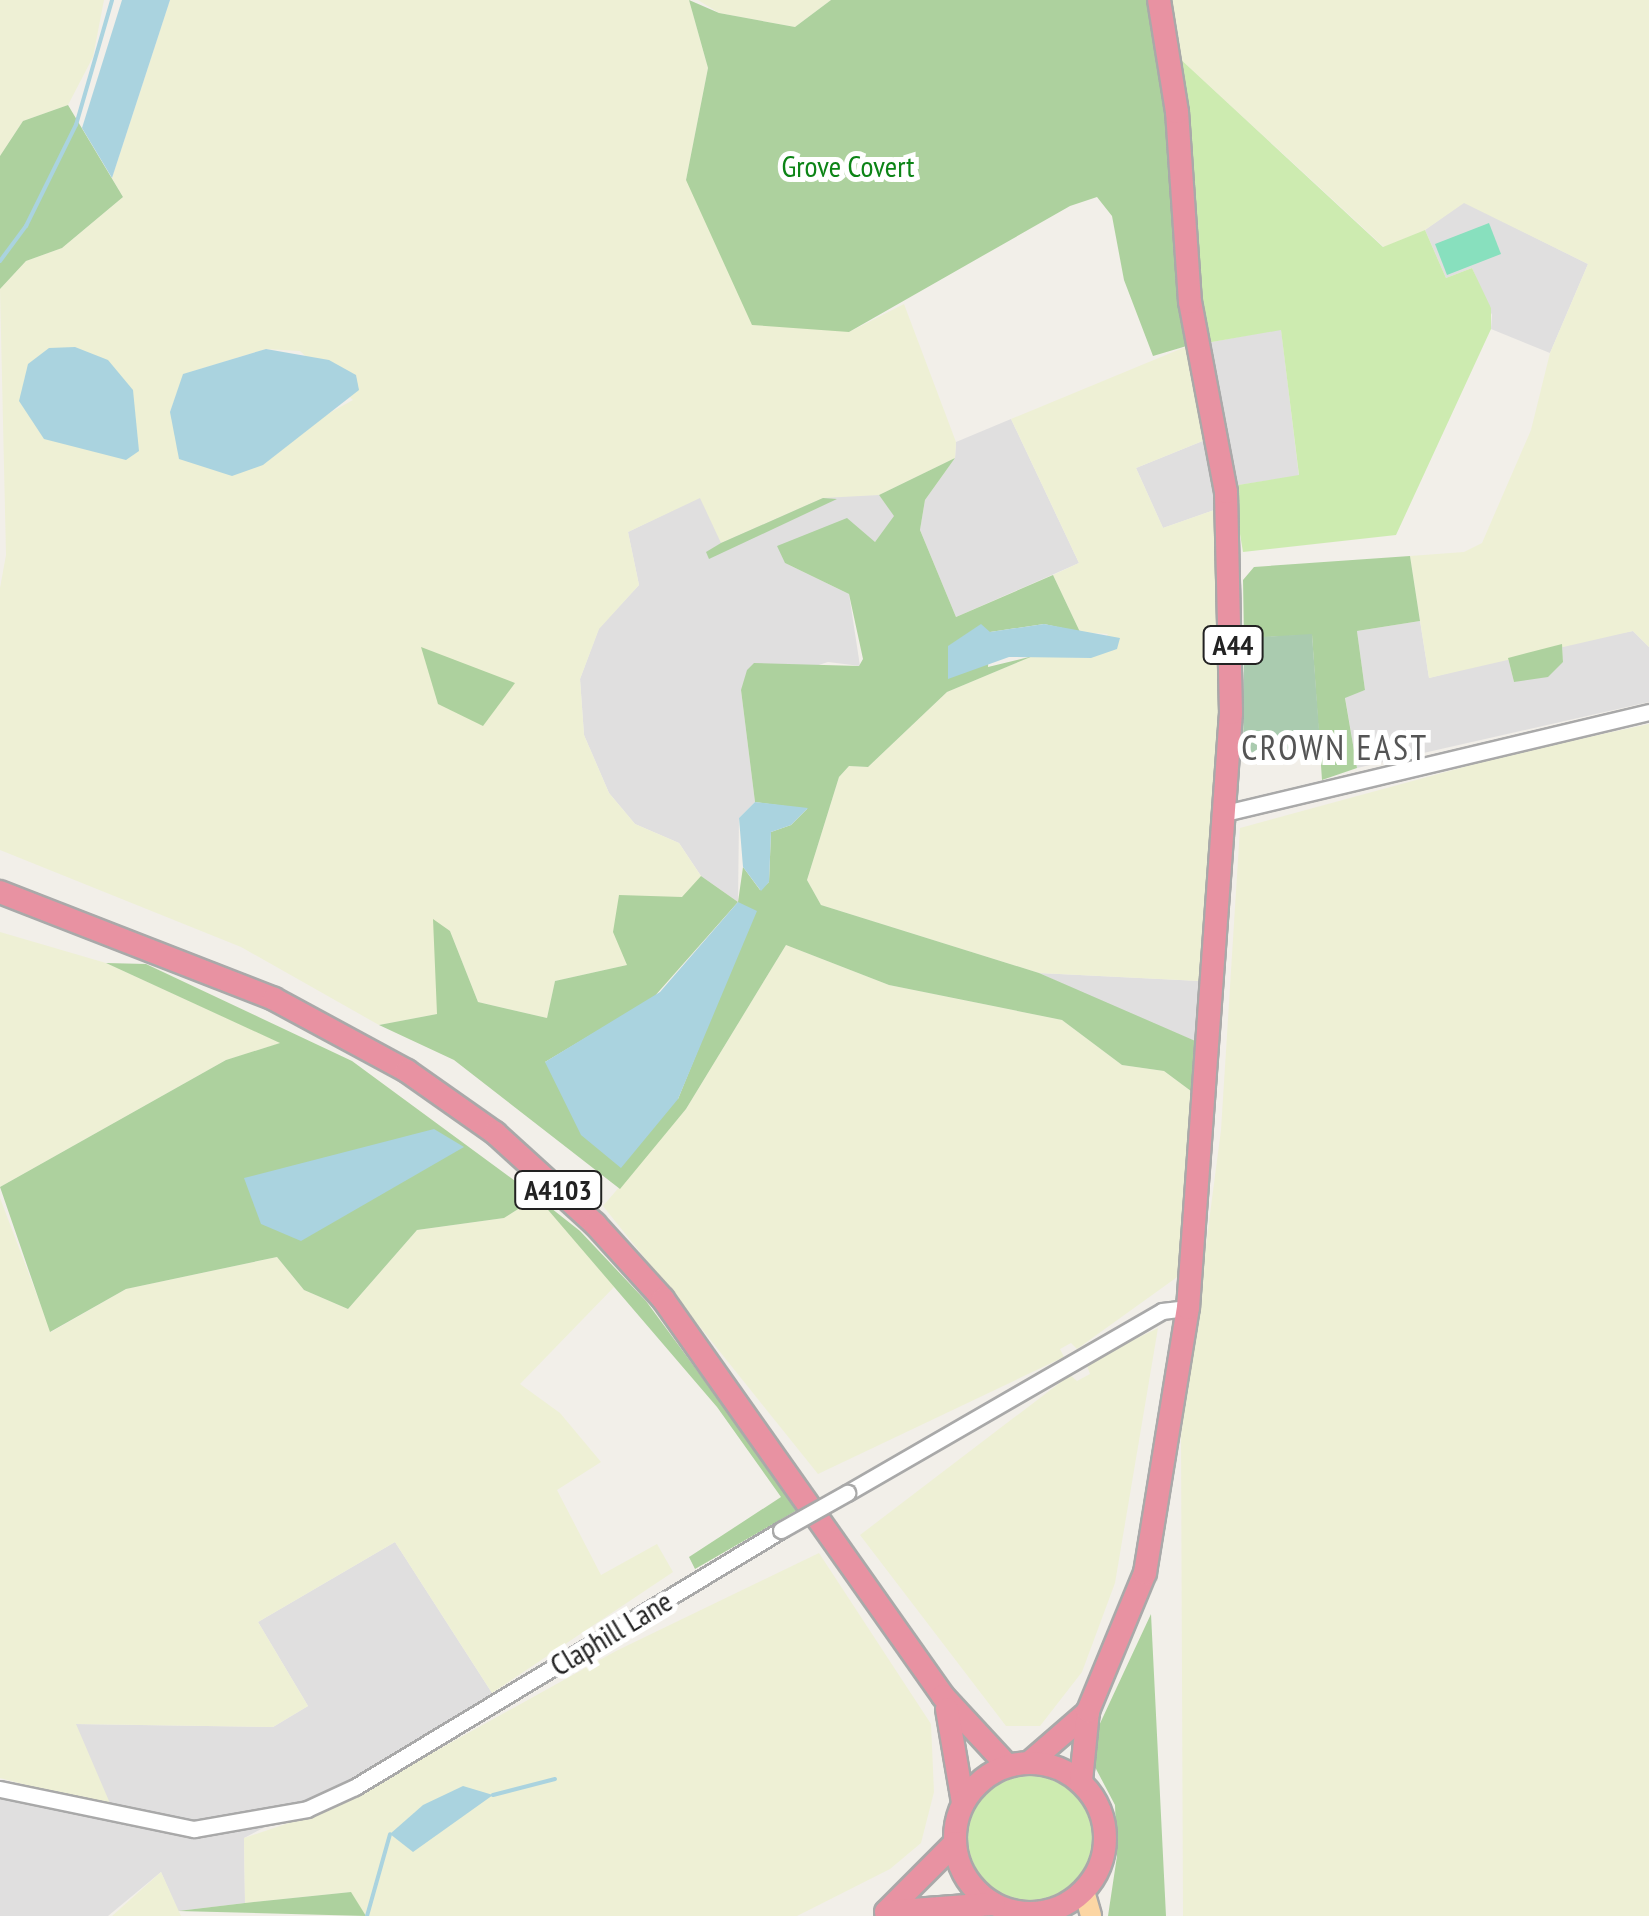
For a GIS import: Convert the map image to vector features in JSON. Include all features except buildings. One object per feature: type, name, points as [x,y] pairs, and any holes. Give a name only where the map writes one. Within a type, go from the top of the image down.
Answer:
[{"type":"highway","name":"A44","points":[[1081,1782],[1088,1712],[1144,1573],[1188,1308],[1225,813],[1233,623],[1226,492],[1190,302],[1177,112],[1158,0]]},
{"type":"highway","name":"A4103","points":[[0,892],[274,998],[407,1072],[494,1133],[595,1224],[663,1299],[943,1696],[1019,1764]]},
{"type":"highway","name":"A4103","points":[[943,1696],[962,1765],[963,1803]]},
{"type":"highway","name":"A44","points":[[1019,1764],[1088,1712]]},
{"type":"highway","points":[[882,1914],[994,1904],[1048,1914],[1084,1891],[1105,1847],[1104,1823],[1081,1782],[1019,1764],[989,1774],[963,1803],[955,1842],[966,1878],[994,1904]]},
{"type":"highway","points":[[882,1914],[955,1842]]},
{"type":"main road","points":[[1084,1891],[1091,1916]]},
{"type":"street","points":[[1225,813],[1649,712]]},
{"type":"street","name":"Claphill Lane","points":[[0,1788],[194,1829],[307,1809],[355,1787],[781,1530],[1162,1311],[1188,1308]]},
{"type":"shaded area","points":[[1464,202],[1588,264],[1550,353],[1491,329],[1492,315],[1472,268],[1446,278],[1425,230]]},
{"type":"shaded area","points":[[1281,329],[1299,476],[1232,486],[1206,343]]},
{"type":"shaded area","points":[[1011,419],[1079,563],[956,617],[920,530],[925,500],[955,458],[956,442]]},
{"type":"shaded area","points":[[1210,438],[1220,508],[1163,528],[1136,468]]},
{"type":"shaded area","points":[[879,495],[895,516],[875,542],[785,563],[849,594],[860,666],[828,662],[741,690],[755,802],[739,818],[738,902],[701,876],[679,843],[635,824],[609,793],[584,735],[580,679],[599,628],[639,585],[628,532],[700,497]]},
{"type":"shaded area","points":[[1420,621],[1429,678],[1508,658],[1514,682],[1563,662],[1562,644],[1633,631],[1649,647],[1649,702],[1357,768],[1345,697],[1365,690],[1357,631]]},
{"type":"shaded area","points":[[1039,973],[1200,981],[1200,1043],[1111,1006]]},
{"type":"shaded area","points":[[395,1542],[492,1693],[400,1757],[244,1838],[245,1903],[178,1911],[161,1872],[108,1916],[0,1916],[0,1796],[114,1815],[75,1724],[273,1727],[308,1706],[258,1622]]},
{"type":"green space","points":[[0,0],[104,0],[93,57],[68,105],[23,121],[0,156]]},
{"type":"green space","points":[[170,0],[689,0],[708,68],[686,180],[849,332],[904,304],[956,442],[955,458],[879,495],[823,498],[721,543],[700,498],[628,532],[639,585],[599,629],[580,679],[584,735],[609,793],[635,824],[679,843],[701,876],[627,965],[555,981],[547,1018],[478,1002],[450,931],[437,1014],[379,1025],[241,947],[0,850],[0,588],[6,555],[0,289],[26,261],[62,248],[123,197],[112,178]],"holes":[[[266,349],[300,351],[353,400],[302,428],[170,412],[184,374]]]},
{"type":"green space","name":"Grove Covert","points":[[689,0],[719,13],[795,27],[831,0],[1155,0],[1190,345],[1153,356],[1124,280],[1112,216],[1097,197],[1070,206],[849,332],[752,325],[686,180],[708,68]]},
{"type":"green space","points":[[698,0],[831,0],[795,27],[719,13]]},
{"type":"green space","points":[[1168,0],[1649,0],[1649,647],[1633,631],[1429,678],[1410,556],[1464,552],[1482,543],[1531,430],[1550,353],[1588,264],[1464,203],[1425,230],[1384,247],[1177,56]]},
{"type":"green space","points":[[1177,56],[1383,247],[1425,230],[1446,278],[1472,268],[1491,308],[1491,329],[1396,535],[1243,552],[1232,486],[1299,475],[1281,330],[1206,343]]},
{"type":"green space","points":[[68,105],[123,197],[62,248],[26,261],[0,289],[0,156],[23,121]]},
{"type":"green space","points":[[1489,223],[1501,254],[1447,275],[1435,244]]},
{"type":"green space","points":[[1190,345],[1210,438],[1136,468],[1163,528],[1220,508],[1220,683],[1200,981],[1039,973],[821,905],[807,880],[839,777],[849,766],[868,767],[947,692],[1033,656],[1090,658],[1108,634],[1080,632],[1053,575],[1079,563],[1011,419]]},
{"type":"green space","points":[[955,458],[925,500],[920,530],[956,617],[1053,575],[1080,632],[1044,624],[990,632],[988,667],[1033,656],[947,692],[868,767],[849,766],[839,777],[807,880],[821,905],[1039,973],[1200,1043],[1199,1097],[1164,1071],[1122,1065],[1062,1020],[889,985],[786,945],[686,1109],[620,1189],[454,1060],[379,1025],[437,1014],[433,919],[450,931],[478,1002],[547,1018],[555,981],[627,965],[613,932],[619,895],[682,897],[701,876],[738,902],[743,867],[760,890],[769,882],[771,832],[791,825],[807,809],[755,802],[741,690],[747,670],[754,663],[859,666],[863,659],[849,594],[785,563],[777,546],[847,518],[875,542],[894,516],[879,495]],"holes":[[[738,902],[730,971],[678,1099],[545,1062],[653,998]]]},
{"type":"green space","points":[[823,498],[837,499],[709,559],[706,552],[721,543]]},
{"type":"green space","points":[[1410,556],[1420,621],[1357,631],[1365,690],[1345,698],[1357,768],[1322,780],[1312,635],[1244,638],[1243,580],[1254,567]]},
{"type":"green space","points":[[1312,634],[1320,743],[1243,760],[1244,638]]},
{"type":"green space","points":[[1562,644],[1563,662],[1548,677],[1514,682],[1508,658]]},
{"type":"green space","points":[[421,647],[515,683],[483,726],[438,704]]},
{"type":"green space","points":[[1649,724],[1649,1916],[1183,1916],[1181,1436],[1221,1130],[1240,828],[1519,752]]},
{"type":"green space","points":[[0,932],[106,963],[281,1043],[226,1060],[0,1187]]},
{"type":"green space","points":[[786,945],[889,985],[1062,1020],[1122,1065],[1164,1071],[1199,1097],[1180,1275],[1077,1349],[1071,1343],[1060,1349],[1064,1357],[818,1474],[603,1206],[686,1109]]},
{"type":"green space","points":[[106,963],[146,964],[352,1061],[537,1197],[504,1218],[417,1230],[348,1309],[304,1290],[277,1257],[126,1289],[50,1332],[0,1187],[226,1060],[280,1043]]},
{"type":"green space","points":[[537,1197],[616,1285],[520,1384],[560,1413],[601,1462],[557,1490],[601,1575],[657,1544],[673,1572],[492,1693],[395,1542],[258,1622],[308,1706],[273,1727],[76,1724],[112,1808],[0,1778],[0,1198],[51,1332],[126,1289],[277,1257],[304,1290],[348,1309],[417,1230],[504,1218]]},
{"type":"green space","points":[[537,1197],[580,1231],[646,1301],[799,1509],[695,1569],[689,1557],[781,1497],[717,1407]]},
{"type":"green space","points":[[1158,1328],[1115,1583],[1082,1672],[1040,1726],[1006,1726],[860,1535],[1070,1375],[1077,1381],[1090,1374],[1086,1363]]},
{"type":"green space","points":[[819,1553],[931,1724],[934,1792],[921,1843],[890,1869],[797,1916],[366,1916],[350,1892],[245,1903],[244,1838],[333,1808],[616,1651]]},
{"type":"green space","points":[[1151,1614],[1166,1916],[1108,1916],[1117,1856],[1115,1805],[1095,1767],[1096,1732]]},
{"type":"green space","points":[[1030,1776],[1054,1781],[1074,1794],[1087,1814],[1092,1838],[1087,1862],[1074,1882],[1054,1895],[1030,1900],[1006,1895],[986,1882],[973,1862],[968,1838],[973,1814],[986,1794],[1006,1781]]},
{"type":"green space","points":[[161,1872],[181,1916],[112,1916]]},
{"type":"green space","points":[[351,1892],[366,1916],[178,1911],[245,1903]]},
{"type":"water","points":[[122,0],[170,0],[112,178],[82,128]]},
{"type":"water","points":[[75,347],[108,360],[133,390],[139,451],[126,460],[44,439],[19,401],[28,364],[49,348]]},
{"type":"water","points":[[266,349],[329,360],[356,375],[359,390],[263,465],[232,476],[179,459],[170,412],[183,374]]},
{"type":"water","points":[[981,624],[990,632],[1044,624],[1120,638],[1117,649],[1091,658],[1009,657],[948,679],[948,646]]},
{"type":"water","points":[[755,802],[808,808],[791,825],[771,832],[769,882],[761,891],[743,867],[739,818]]},
{"type":"water","points":[[738,902],[757,911],[678,1099],[621,1168],[581,1135],[545,1062],[660,992]]},
{"type":"water","points":[[434,1129],[464,1147],[301,1241],[261,1224],[244,1178]]},
{"type":"water","points":[[463,1786],[493,1795],[413,1852],[390,1834],[423,1805]]},
{"type":"waterway","points":[[0,261],[26,226],[76,125],[112,0]]},
{"type":"waterway","points":[[493,1795],[555,1779]]},
{"type":"waterway","points":[[367,1916],[390,1834]]},
{"type":"district","name":"CROWN EAST","points":[[1335,747]]}]
